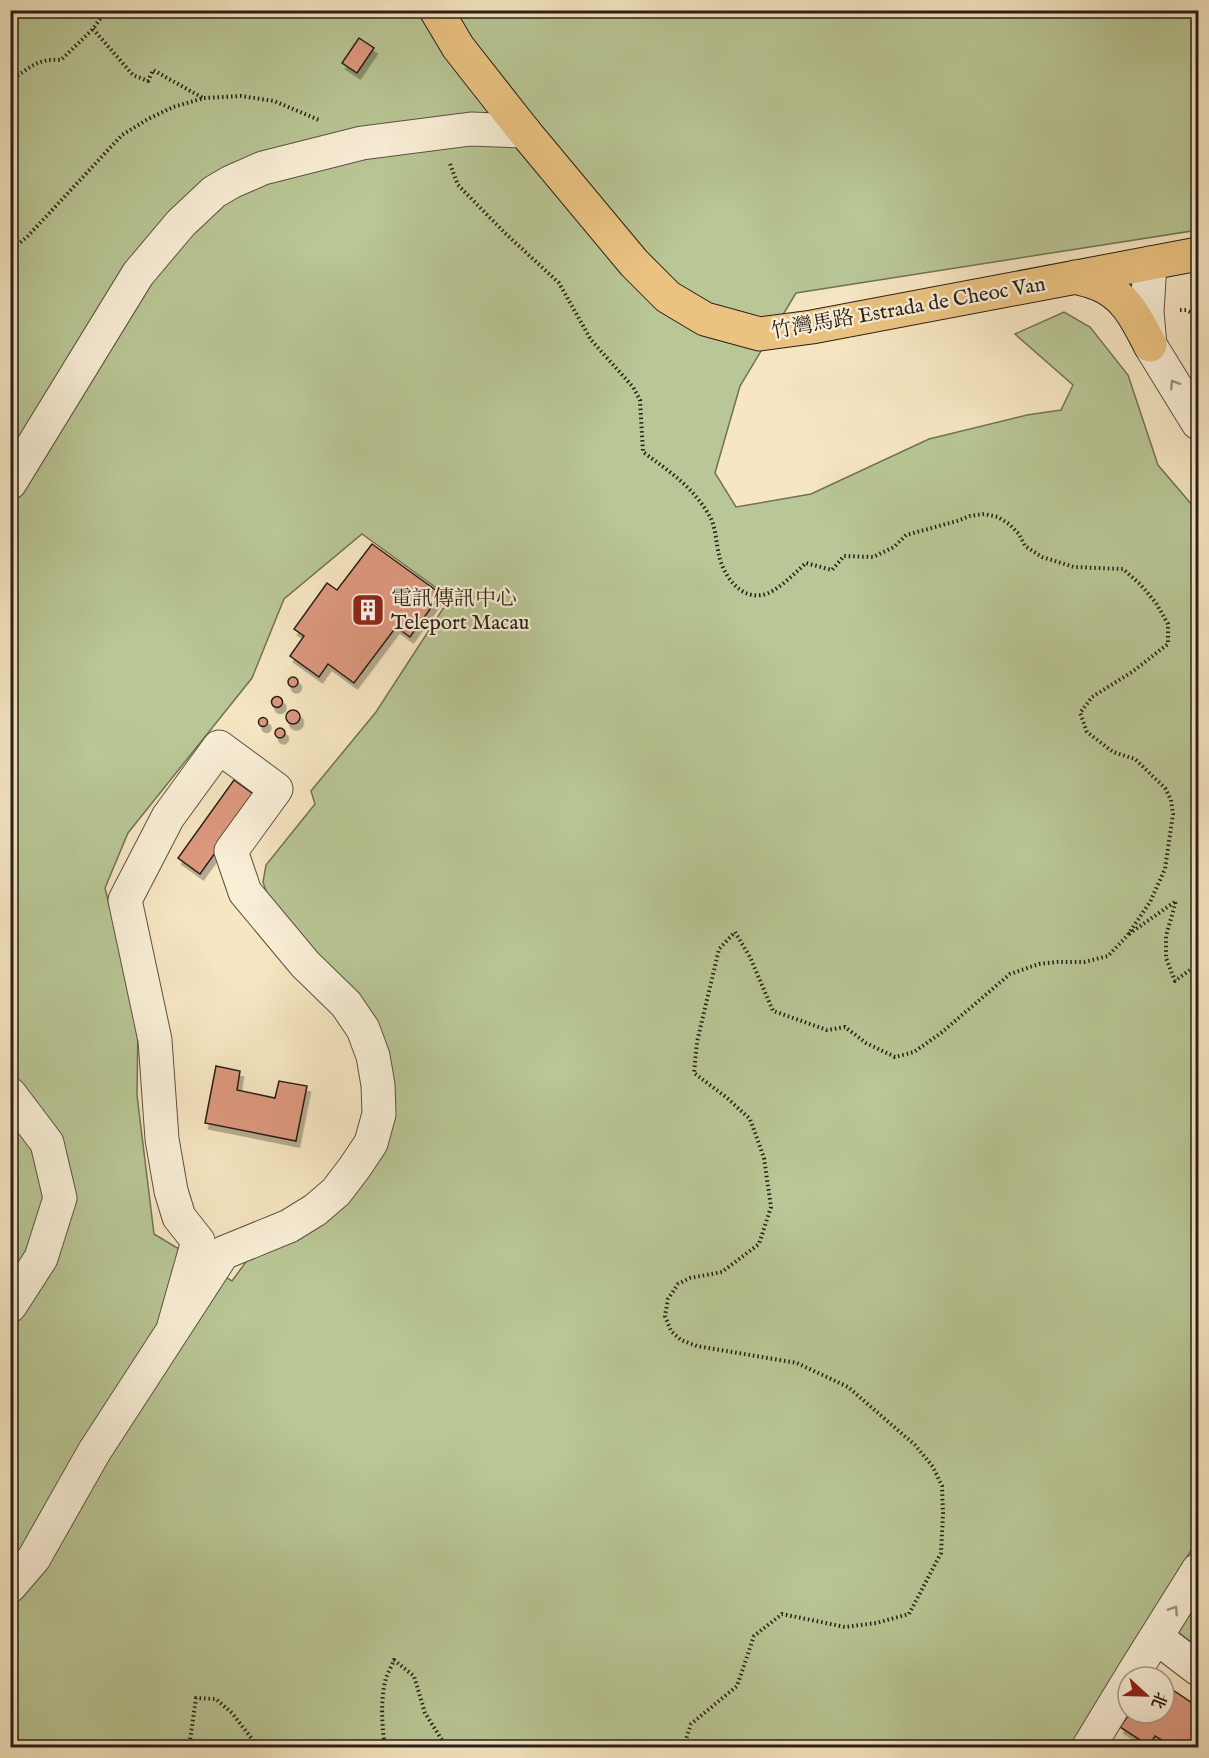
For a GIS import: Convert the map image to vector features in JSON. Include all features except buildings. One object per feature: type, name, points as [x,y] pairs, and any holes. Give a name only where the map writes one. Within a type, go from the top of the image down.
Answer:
[{"type":"main road","name":"竹灣馬路 Estrada de Cheoc Van","points":[[436,10],[458,47],[498,99],[634,263],[668,297],[705,319],[760,334],[812,327],[1198,254]]},
{"type":"main road","points":[[1075,277],[1098,284],[1119,296],[1133,313],[1150,345]]},
{"type":"street","points":[[471,129],[498,99]]},
{"type":"street","points":[[10,483],[138,274],[181,223],[214,192],[262,168],[362,143],[471,129],[524,131]]},
{"type":"street","points":[[1150,263],[1147,312],[1150,345],[1198,423]]},
{"type":"street","points":[[219,747],[276,789],[231,851],[245,892],[305,964],[346,1004],[363,1029],[373,1056],[378,1085],[379,1114],[371,1143],[336,1192],[315,1210],[289,1226],[210,1247],[179,1217],[171,1191],[162,1139],[154,1040],[125,900],[168,817],[219,747]]},
{"type":"street","points":[[10,1094],[46,1143],[60,1198],[41,1258],[10,1306]]},
{"type":"street","points":[[10,1586],[34,1558],[94,1452],[173,1329],[210,1247]]},
{"type":"street","points":[[1138,1665],[1198,1570]]},
{"type":"street","points":[[1156,1637],[1198,1669]]},
{"type":"street","points":[[1088,1748],[1116,1702]]},
{"type":"path","points":[[10,81],[41,61],[61,60],[93,29],[106,10]]},
{"type":"path","points":[[93,29],[133,75],[148,81],[153,70],[204,98]]},
{"type":"path","points":[[10,251],[27,237],[122,135],[173,106],[204,98],[241,96],[274,101],[320,121]]},
{"type":"path","points":[[437,132],[458,184],[505,233],[559,283],[591,340],[633,387],[640,400],[643,452],[689,487],[711,517],[719,559],[732,583],[745,593],[762,595],[777,588],[807,562],[832,570],[844,556],[873,557],[894,547],[906,535],[984,514],[998,517],[1010,524],[1019,534],[1025,546],[1042,557],[1074,567],[1124,569],[1156,603],[1168,624],[1168,644],[1132,672],[1092,697],[1080,713],[1087,732],[1113,752],[1135,759],[1160,783],[1171,800],[1173,814],[1165,869],[1150,902],[1127,936],[1108,956],[1084,962],[1039,964],[1010,974],[914,1052],[895,1057],[866,1043],[845,1028],[827,1030],[773,1011],[750,957],[735,932],[719,949],[697,1042],[694,1073],[750,1119],[764,1158],[771,1207],[759,1244],[722,1272],[690,1278],[678,1284],[668,1299],[665,1316],[671,1331],[681,1340],[697,1346],[797,1363],[848,1387],[915,1445],[933,1467],[942,1486],[943,1513],[941,1553],[909,1614],[876,1623],[845,1627],[782,1614],[754,1636],[737,1686],[691,1724],[683,1748]]},
{"type":"path","points":[[1127,936],[1176,901],[1166,936],[1166,958],[1175,981],[1198,964]]},
{"type":"path","points":[[385,1748],[382,1731],[383,1700],[386,1678],[394,1660],[414,1676],[425,1713],[447,1748]]},
{"type":"path","points":[[189,1748],[196,1698],[216,1699],[232,1713],[260,1748]]},
{"type":"green space","points":[[11,11],[1198,11],[1198,230],[796,293],[740,386],[715,473],[736,507],[811,494],[929,439],[1027,415],[1061,410],[1073,385],[1015,334],[1064,312],[1090,327],[1128,375],[1158,465],[1198,512],[1198,1539],[1121,1665],[1116,1665],[1116,1673],[1071,1747],[11,1748]],"holes":[[[362,534],[450,598],[376,712],[311,791],[315,804],[266,865],[263,882],[273,911],[387,1079],[329,1216],[251,1255],[232,1281],[154,1234],[137,1095],[138,1021],[105,888],[128,833],[252,678],[284,599]]]},
{"type":"green space","points":[[1198,1588],[1198,1647],[1175,1630]]},
{"type":"place","name":"電訊傳訊中心 Teleport Macau","points":[[368,610]]}]
